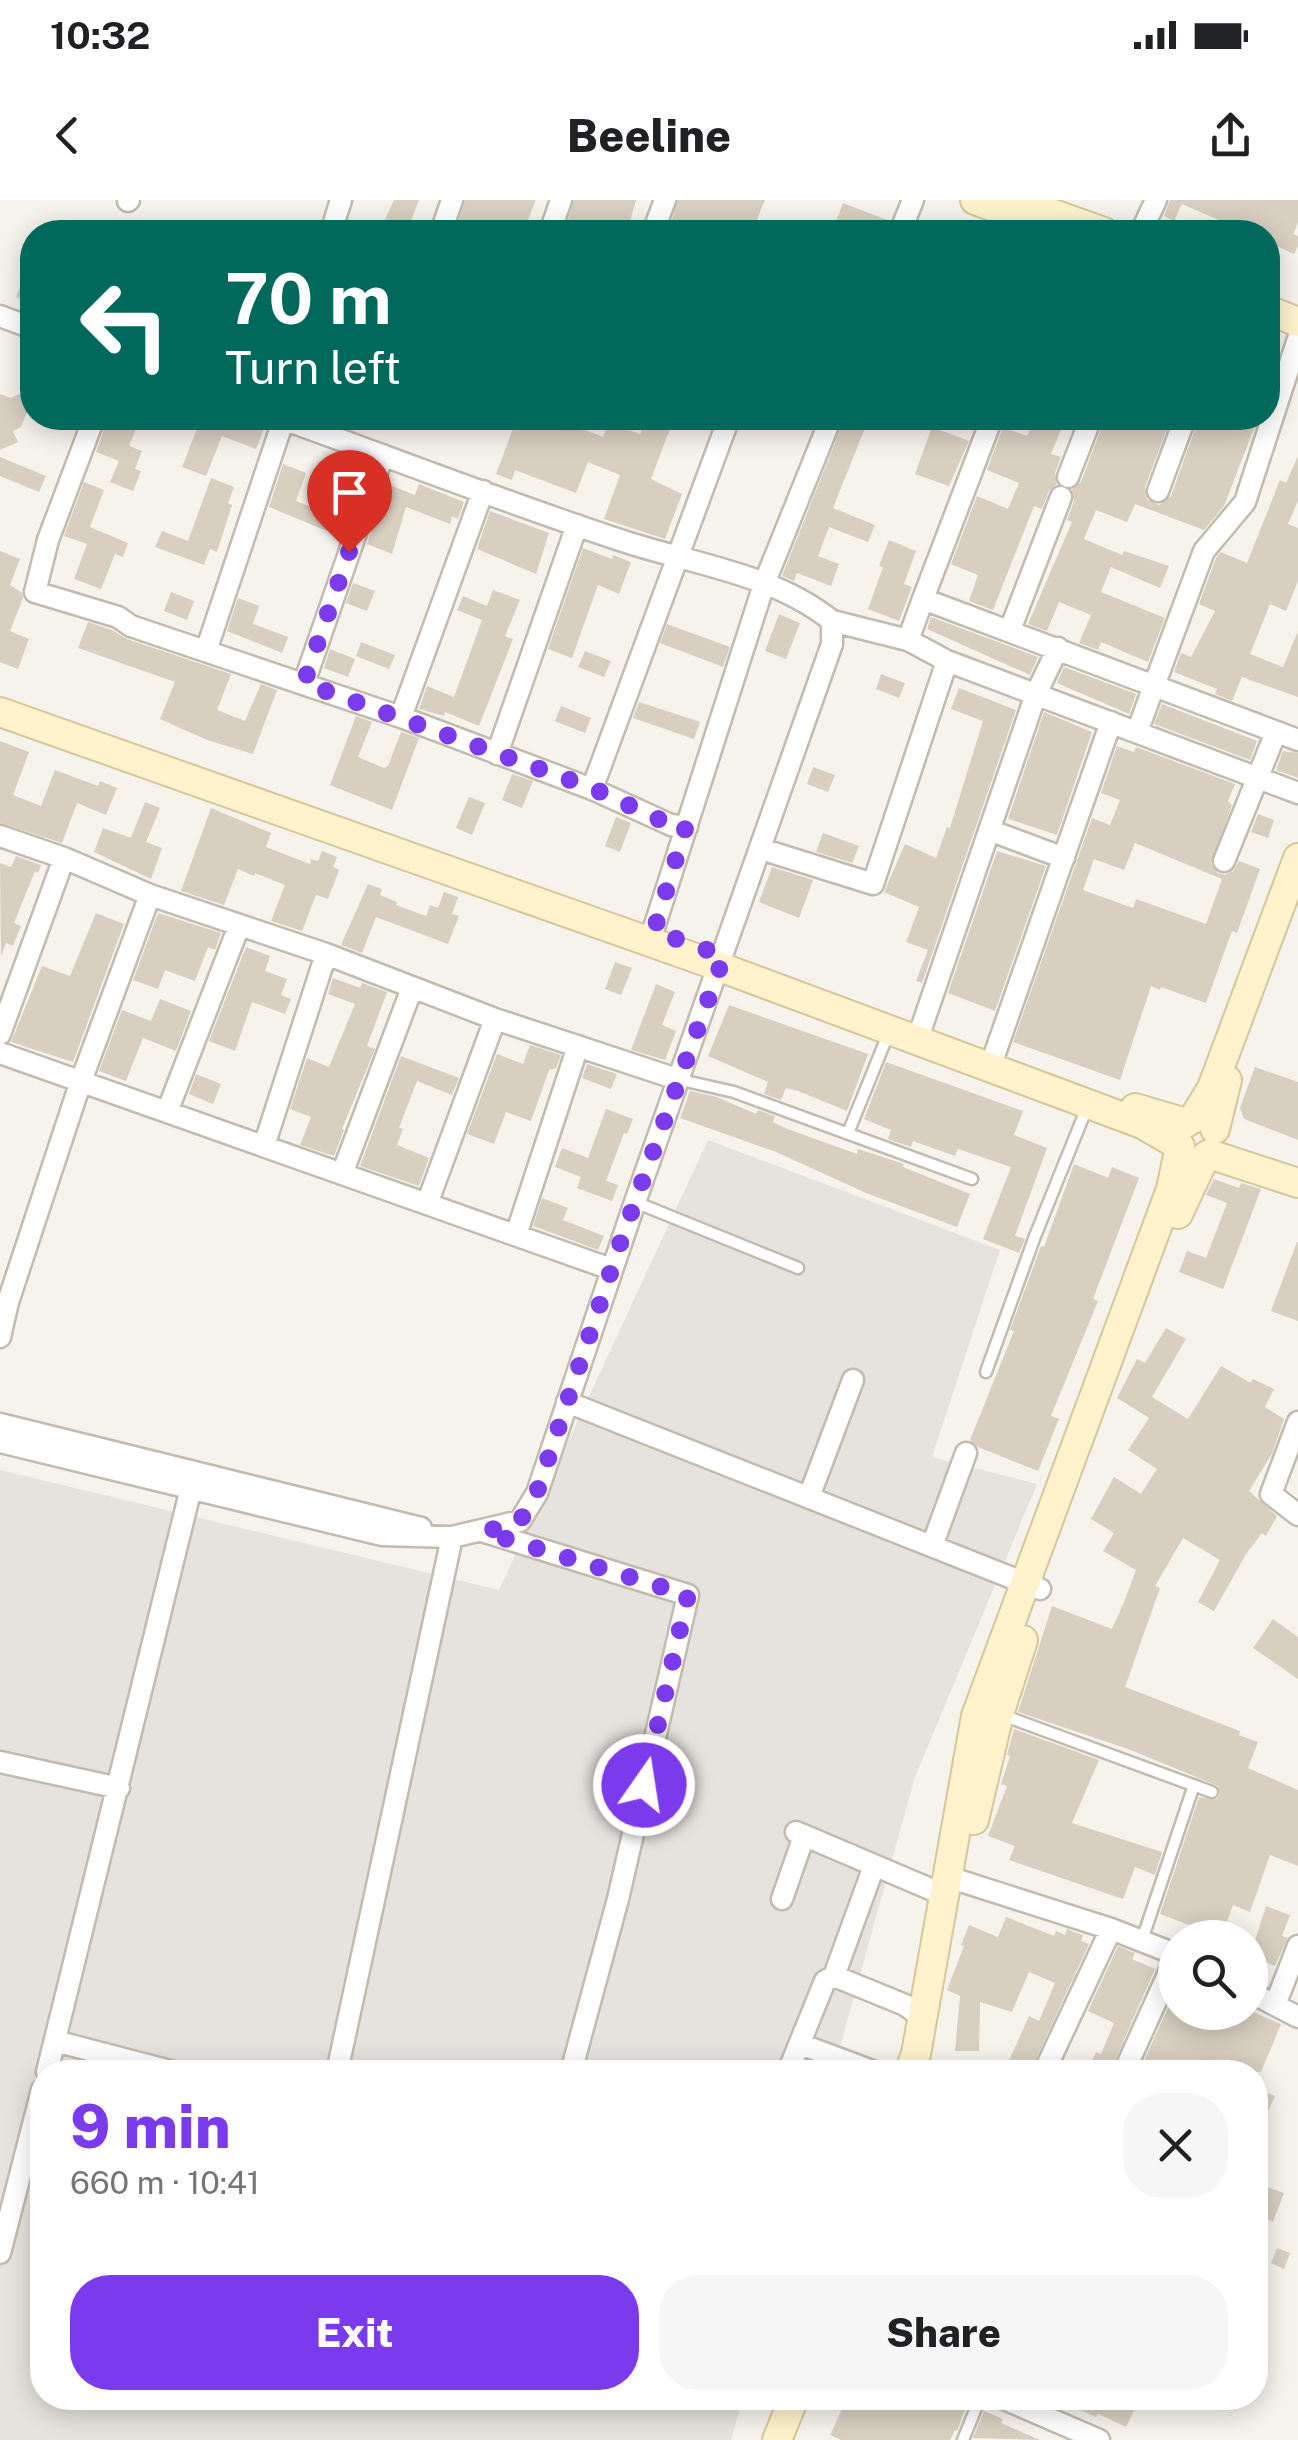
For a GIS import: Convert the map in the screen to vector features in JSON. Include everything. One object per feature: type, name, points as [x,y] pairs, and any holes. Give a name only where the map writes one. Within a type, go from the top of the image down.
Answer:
[{"type":"street","points":[[974,200],[1030,220]]},
{"type":"street","points":[[1014,200],[1070,220]]},
{"type":"street","points":[[1280,394],[1298,339]]},
{"type":"street","points":[[89,430],[48,540],[35,592],[401,717],[592,788],[671,825],[686,826]]},
{"type":"street","points":[[206,651],[279,430]]},
{"type":"street","points":[[315,430],[577,525],[764,584],[812,605],[832,621],[908,640],[947,661],[1298,793]]},
{"type":"street","points":[[592,788],[724,430]]},
{"type":"street","points":[[654,931],[764,584],[827,430]]},
{"type":"street","points":[[908,640],[987,430]]},
{"type":"street","points":[[1010,630],[1086,430]]},
{"type":"street","points":[[1158,490],[1180,430]]},
{"type":"street","points":[[1137,732],[1204,551],[1245,502],[1268,430]]},
{"type":"street","points":[[304,683],[383,455]]},
{"type":"street","points":[[401,717],[483,491]]},
{"type":"street","points":[[497,754],[577,525]]},
{"type":"street","points":[[923,598],[1298,740]]},
{"type":"street","points":[[0,1424],[193,1480],[384,1527],[452,1537],[520,1521],[537,1492],[634,1202],[722,962],[832,644],[832,621]]},
{"type":"street","points":[[921,1029],[1036,694],[1058,648]]},
{"type":"street","points":[[761,849],[873,884],[947,661]]},
{"type":"street","points":[[0,700],[654,931],[890,1031],[1142,1124],[1298,1166]]},
{"type":"street","points":[[0,712],[921,1029],[1146,1112],[1298,1183]]},
{"type":"street","points":[[994,1056],[1112,722]]},
{"type":"street","points":[[1224,861],[1276,732]]},
{"type":"street","points":[[989,830],[1064,858]]},
{"type":"street","points":[[0,836],[150,895],[326,954],[495,1020],[677,1079]]},
{"type":"street","points":[[0,1034],[64,858]]},
{"type":"street","points":[[914,2060],[949,1883],[976,1716],[1032,1586],[1179,1212],[1212,1088],[1298,858]]},
{"type":"street","points":[[0,1336],[81,1081],[150,895]]},
{"type":"street","points":[[1201,1138],[1298,897]]},
{"type":"street","points":[[167,1112],[239,926]]},
{"type":"street","points":[[264,1146],[326,954]]},
{"type":"street","points":[[342,1174],[412,988]]},
{"type":"street","points":[[427,1204],[495,1020]]},
{"type":"street","points":[[516,1235],[578,1046]]},
{"type":"street","points":[[0,1053],[611,1269]]},
{"type":"street","points":[[809,1497],[853,1380]]},
{"type":"street","points":[[567,1402],[1032,1586]]},
{"type":"street","points":[[1298,1422],[1271,1494],[1298,1515]]},
{"type":"street","points":[[0,1442],[193,1480]]},
{"type":"street","points":[[932,1546],[966,1453]]},
{"type":"street","points":[[50,2060],[193,1480]]},
{"type":"street","points":[[484,1532],[688,1595],[618,1899],[574,2060]]},
{"type":"street","points":[[340,2060],[452,1537]]},
{"type":"street","points":[[931,2060],[949,1883],[1032,1586]]},
{"type":"street","points":[[0,1762],[119,1788]]},
{"type":"street","points":[[782,1899],[800,1834],[874,1866],[1110,1929],[1158,1948]]},
{"type":"street","points":[[793,2060],[825,1981],[834,1976],[874,1866]]},
{"type":"street","points":[[1050,2060],[1110,1929]]},
{"type":"street","points":[[1275,2005],[1298,1946]]},
{"type":"street","points":[[834,1976],[905,2005],[922,2017]]},
{"type":"street","points":[[1129,2060],[1158,1995]]},
{"type":"street","points":[[1268,2001],[1298,2017]]},
{"type":"street","points":[[55,2041],[128,2060]]},
{"type":"street","points":[[800,2044],[843,2060]]},
{"type":"street","points":[[0,2254],[30,2137]]},
{"type":"street","points":[[760,2440],[772,2410]]},
{"type":"street","points":[[776,2440],[789,2410]]},
{"type":"street","points":[[1030,2410],[1099,2440]]},
{"type":"lane","points":[[848,1133],[890,1031]]},
{"type":"lane","points":[[677,1079],[734,1092],[972,1179]]},
{"type":"lane","points":[[986,1372],[1035,1236],[1089,1104]]},
{"type":"lane","points":[[634,1202],[798,1268]]},
{"type":"lane","points":[[999,1714],[1212,1792]]},
{"type":"lane","points":[[1142,1940],[1194,1784]]},
{"type":"lane","points":[[963,2440],[975,2410]]},
{"type":"shaded area","points":[[708,1140],[1000,1250],[932,1457],[1037,1484],[915,1777],[836,2060],[30,2060],[30,2410],[740,2410],[731,2440],[0,2440],[0,1470],[499,1590]]},
{"type":"building","points":[[394,200],[419,200],[411,220],[385,220]]},
{"type":"building","points":[[465,200],[536,200],[528,220],[459,220]]},
{"type":"building","points":[[574,200],[636,200],[630,220],[568,220]]},
{"type":"building","points":[[678,200],[765,200],[757,220],[672,220]]},
{"type":"building","points":[[1170,200],[1298,200],[1298,223],[1293,234],[1298,236],[1298,246],[1294,254],[1280,248],[1280,220],[1219,220],[1182,204],[1174,220],[1164,216]]},
{"type":"building","points":[[843,203],[887,220],[837,220]]},
{"type":"building","points":[[0,394],[11,398],[20,394],[20,428],[13,431],[18,442],[0,450]]},
{"type":"building","points":[[104,430],[135,430],[129,446],[142,451],[135,469],[141,471],[133,491],[110,482],[119,461],[96,452]]},
{"type":"building","points":[[197,430],[263,430],[256,449],[222,436],[206,476],[182,467]]},
{"type":"building","points":[[512,430],[585,430],[603,437],[606,430],[640,434],[642,430],[669,430],[651,479],[682,494],[665,539],[604,519],[620,475],[588,462],[576,493],[515,470],[512,480],[496,474]]},
{"type":"building","points":[[840,430],[864,430],[833,508],[875,525],[868,542],[829,527],[818,556],[839,564],[831,586],[797,573],[794,581],[782,576]]},
{"type":"building","points":[[931,430],[969,441],[949,486],[915,474]]},
{"type":"building","points":[[1002,430],[1027,436],[1030,430],[1061,430],[1051,454],[1061,457],[1055,473],[1057,484],[1049,491],[1042,509],[1034,506],[993,610],[969,601],[978,575],[951,564],[977,496],[1008,509],[1019,483],[987,470]]},
{"type":"building","points":[[1100,430],[1166,430],[1145,487],[1147,499],[1159,505],[1171,496],[1195,430],[1253,430],[1224,506],[1204,530],[1135,504],[1127,522],[1096,510],[1084,539],[1122,555],[1124,551],[1169,566],[1160,588],[1111,567],[1101,592],[1165,618],[1148,662],[1101,642],[1098,650],[1079,643],[1091,615],[1059,602],[1047,631],[1028,624],[1072,522],[1067,520],[1074,501],[1072,490],[1081,482]]},
{"type":"building","points":[[1298,456],[1298,501],[1288,524],[1298,528],[1298,581],[1286,611],[1270,604],[1250,654],[1283,667],[1298,631],[1298,697],[1242,677],[1232,701],[1215,694],[1217,689],[1174,672],[1181,653],[1191,657],[1215,611],[1199,604],[1216,558],[1221,552],[1247,563],[1280,480],[1286,483]]},
{"type":"building","points":[[0,457],[46,476],[39,492],[0,476]]},
{"type":"building","points":[[283,464],[306,473],[296,501],[333,516],[327,531],[269,507]]},
{"type":"building","points":[[211,478],[234,487],[217,552],[210,549],[204,565],[155,547],[162,531],[188,541]]},
{"type":"building","points":[[84,482],[104,490],[90,527],[128,543],[123,557],[115,554],[101,589],[74,579],[87,544],[64,536]]},
{"type":"building","points":[[387,484],[415,495],[419,484],[464,502],[458,519],[452,517],[450,524],[406,507],[392,554],[367,544]]},
{"type":"building","points":[[490,511],[549,533],[536,574],[477,549]]},
{"type":"building","points":[[889,540],[916,551],[904,584],[912,587],[899,621],[868,609]]},
{"type":"building","points":[[583,548],[631,562],[619,594],[598,585],[572,658],[548,649]]},
{"type":"building","points":[[0,551],[20,559],[10,585],[23,598],[10,631],[29,639],[18,669],[0,662]]},
{"type":"building","points":[[353,583],[375,591],[367,611],[346,603]]},
{"type":"building","points":[[493,590],[520,600],[505,636],[513,639],[479,726],[445,712],[444,716],[419,709],[427,686],[454,697],[482,620],[457,610],[463,596],[487,606]]},
{"type":"building","points":[[171,592],[194,601],[187,620],[164,611]]},
{"type":"building","points":[[238,598],[259,606],[253,624],[288,637],[282,653],[227,631]]},
{"type":"building","points":[[779,614],[800,623],[786,659],[765,651]]},
{"type":"building","points":[[931,617],[1038,657],[1030,675],[927,629]]},
{"type":"building","points":[[88,622],[231,674],[217,710],[245,721],[261,684],[277,690],[253,754],[207,740],[160,719],[175,682],[78,648]]},
{"type":"building","points":[[667,624],[730,647],[723,667],[660,643]]},
{"type":"building","points":[[361,642],[395,655],[389,669],[356,656]]},
{"type":"building","points":[[330,649],[355,659],[348,677],[324,668]]},
{"type":"building","points":[[585,651],[611,661],[604,677],[578,667]]},
{"type":"building","points":[[1064,667],[1136,694],[1129,714],[1057,683]]},
{"type":"building","points":[[881,674],[905,683],[899,698],[876,689]]},
{"type":"building","points":[[959,688],[1016,710],[922,983],[916,981],[928,950],[906,942],[919,907],[884,892],[905,844],[936,858],[947,827],[950,828],[983,721],[951,709]]},
{"type":"building","points":[[639,702],[700,722],[694,739],[633,718]]},
{"type":"building","points":[[1162,704],[1257,741],[1250,760],[1154,724]]},
{"type":"building","points":[[561,706],[591,718],[585,733],[555,721]]},
{"type":"building","points":[[1044,712],[1092,732],[1057,835],[1008,819]]},
{"type":"building","points":[[356,716],[372,722],[358,757],[384,768],[401,732],[419,738],[392,810],[330,785]]},
{"type":"building","points":[[0,741],[29,752],[13,795],[41,806],[55,770],[98,786],[100,781],[117,788],[106,815],[77,803],[62,843],[0,823]]},
{"type":"building","points":[[1117,746],[1134,752],[1136,747],[1235,784],[1228,801],[1232,805],[1211,864],[1225,875],[1239,861],[1260,869],[1206,1003],[1151,986],[1120,1080],[1013,1042],[1092,818],[1110,825],[1120,800],[1101,793]],"holes":[[[1135,843],[1222,879],[1206,924],[1136,899],[1133,908],[1083,890],[1094,859],[1124,870]]]},
{"type":"building","points":[[1283,751],[1298,753],[1298,778],[1276,770]]},
{"type":"building","points":[[813,767],[835,775],[828,792],[807,784]]},
{"type":"building","points":[[512,774],[533,781],[522,808],[502,800]]},
{"type":"building","points":[[469,797],[485,803],[472,835],[456,828]]},
{"type":"building","points":[[145,802],[160,808],[146,842],[162,848],[151,879],[94,852],[103,828],[131,838]]},
{"type":"building","points":[[211,808],[271,833],[266,847],[310,864],[311,859],[318,861],[322,851],[337,857],[333,867],[339,870],[328,899],[316,895],[302,931],[271,921],[285,885],[255,873],[254,876],[238,869],[224,905],[181,891]]},
{"type":"building","points":[[1258,814],[1274,820],[1268,838],[1251,832]]},
{"type":"building","points":[[616,817],[631,823],[620,852],[605,846]]},
{"type":"building","points":[[823,833],[859,846],[852,863],[816,852]]},
{"type":"building","points":[[997,851],[1046,866],[995,1011],[948,993]]},
{"type":"building","points":[[16,856],[41,865],[14,923],[21,926],[13,946],[6,943],[1,956],[0,863],[11,867]]},
{"type":"building","points":[[772,867],[813,880],[799,918],[759,902]]},
{"type":"building","points":[[368,884],[382,889],[380,895],[397,902],[396,905],[426,916],[430,905],[438,908],[444,892],[458,897],[452,914],[459,916],[448,944],[376,917],[362,953],[341,945]]},
{"type":"building","points":[[96,913],[124,924],[73,1062],[11,1042],[42,966],[70,976]]},
{"type":"building","points":[[158,913],[221,933],[215,950],[208,947],[195,981],[165,970],[158,989],[133,980]]},
{"type":"building","points":[[246,947],[270,956],[265,971],[287,979],[281,995],[291,999],[285,1014],[252,1002],[235,1051],[209,1041]]},
{"type":"building","points":[[615,962],[632,968],[621,995],[605,989]]},
{"type":"building","points":[[333,978],[387,992],[367,1046],[375,1049],[334,1156],[300,1145],[311,1117],[290,1109],[307,1058],[329,1067],[355,1004],[328,994]]},
{"type":"building","points":[[656,984],[675,992],[662,1025],[676,1031],[665,1060],[631,1050]]},
{"type":"building","points":[[160,999],[191,1011],[176,1051],[143,1038],[126,1081],[99,1071],[122,1010],[151,1021]]},
{"type":"building","points":[[729,1005],[868,1054],[847,1111],[786,1088],[781,1100],[764,1094],[768,1082],[708,1056]]},
{"type":"building","points":[[530,1045],[561,1055],[556,1068],[549,1070],[531,1121],[506,1112],[494,1144],[467,1134],[497,1054],[523,1064]]},
{"type":"building","points":[[401,1056],[459,1078],[452,1095],[417,1081],[399,1128],[403,1129],[397,1145],[429,1158],[419,1186],[360,1166]]},
{"type":"building","points":[[886,1062],[1023,1111],[1014,1135],[1047,1148],[1015,1236],[1025,1239],[1019,1253],[983,1239],[1011,1167],[958,1149],[955,1156],[913,1141],[911,1147],[888,1139],[891,1130],[864,1119]]},
{"type":"building","points":[[587,1064],[617,1074],[611,1089],[582,1078]]},
{"type":"building","points":[[1255,1067],[1298,1082],[1298,1140],[1244,1119],[1240,1108]]},
{"type":"building","points":[[196,1074],[221,1084],[213,1104],[189,1094]]},
{"type":"building","points":[[690,1091],[717,1097],[756,1114],[758,1110],[775,1116],[773,1122],[785,1128],[857,1154],[858,1149],[904,1164],[903,1167],[970,1194],[957,1227],[866,1193],[776,1152],[680,1118]]},
{"type":"building","points":[[606,1109],[633,1119],[606,1181],[618,1185],[612,1201],[577,1188],[581,1177],[555,1167],[562,1148],[588,1158]]},
{"type":"building","points":[[1074,1164],[1108,1178],[1112,1167],[1139,1178],[1093,1299],[1098,1301],[1051,1416],[1059,1419],[1038,1471],[978,1447],[970,1440]]},
{"type":"building","points":[[1214,1179],[1239,1188],[1241,1183],[1261,1189],[1223,1289],[1179,1272],[1187,1251],[1206,1258],[1227,1203],[1206,1195]]},
{"type":"building","points":[[542,1198],[568,1208],[563,1220],[604,1236],[598,1250],[533,1226]]},
{"type":"building","points":[[1298,1242],[1298,1321],[1271,1311]]},
{"type":"building","points":[[1166,1328],[1186,1339],[1152,1397],[1188,1419],[1221,1366],[1251,1383],[1253,1379],[1274,1389],[1265,1407],[1284,1419],[1272,1454],[1249,1491],[1277,1516],[1266,1536],[1262,1533],[1246,1554],[1214,1611],[1198,1602],[1220,1560],[1183,1538],[1155,1586],[1160,1588],[1125,1687],[1240,1731],[1239,1735],[1258,1742],[1248,1768],[1298,1790],[1298,1866],[1270,1855],[1250,1912],[1233,1905],[1227,1920],[1176,1920],[1160,1914],[1199,1797],[1217,1799],[1218,1786],[1128,1749],[1018,1712],[1052,1606],[1112,1629],[1136,1570],[1103,1551],[1114,1533],[1091,1519],[1114,1477],[1141,1494],[1157,1469],[1128,1450],[1149,1418],[1117,1398],[1137,1359],[1145,1363]]},
{"type":"building","points":[[1273,1619],[1298,1637],[1298,1679],[1253,1648]]},
{"type":"building","points":[[1014,1729],[1099,1760],[1072,1823],[1162,1852],[1155,1875],[1135,1867],[1123,1899],[1009,1860],[1015,1846],[988,1836],[1007,1786],[1001,1784]]},
{"type":"building","points":[[1266,1906],[1290,1915],[1282,1936],[1288,1938],[1275,1966],[1268,1963],[1268,1920],[1262,1920]]},
{"type":"building","points":[[1006,1917],[1054,1936],[1056,1931],[1065,1935],[1067,1929],[1083,1935],[1081,1941],[1089,1944],[1036,2060],[1009,2060],[1029,2016],[1039,2021],[1055,1983],[1029,1972],[1012,2012],[980,2002],[979,2051],[955,2051],[960,1996],[947,1990],[964,1946],[961,1945],[969,1925],[998,1937]]},
{"type":"building","points":[[1118,1946],[1135,1953],[1132,1959],[1155,1969],[1115,2060],[1092,2060],[1096,2052],[1101,2054],[1114,2023],[1088,2011]]},
{"type":"building","points":[[1268,2018],[1281,2024],[1266,2060],[1144,2060],[1158,2030],[1268,2030]]},
{"type":"building","points":[[1268,2093],[1275,2096],[1268,2111]]},
{"type":"building","points":[[1268,2187],[1284,2193],[1273,2222],[1268,2220]]},
{"type":"building","points":[[1277,2248],[1290,2253],[1284,2269],[1271,2263]]},
{"type":"building","points":[[841,2410],[965,2410],[950,2440],[841,2440],[830,2435]]},
{"type":"building","points":[[1081,2410],[1134,2410],[1126,2427],[1098,2414],[1096,2417]]},
{"type":"building","points":[[984,2411],[1003,2419],[1001,2423],[1040,2440],[973,2438]]},
{"type":"route","points":[[349,552],[304,683],[592,788],[671,825],[686,826],[654,931],[724,956],[677,1079],[537,1492],[520,1521],[484,1532],[688,1595],[644,1785]]}]
